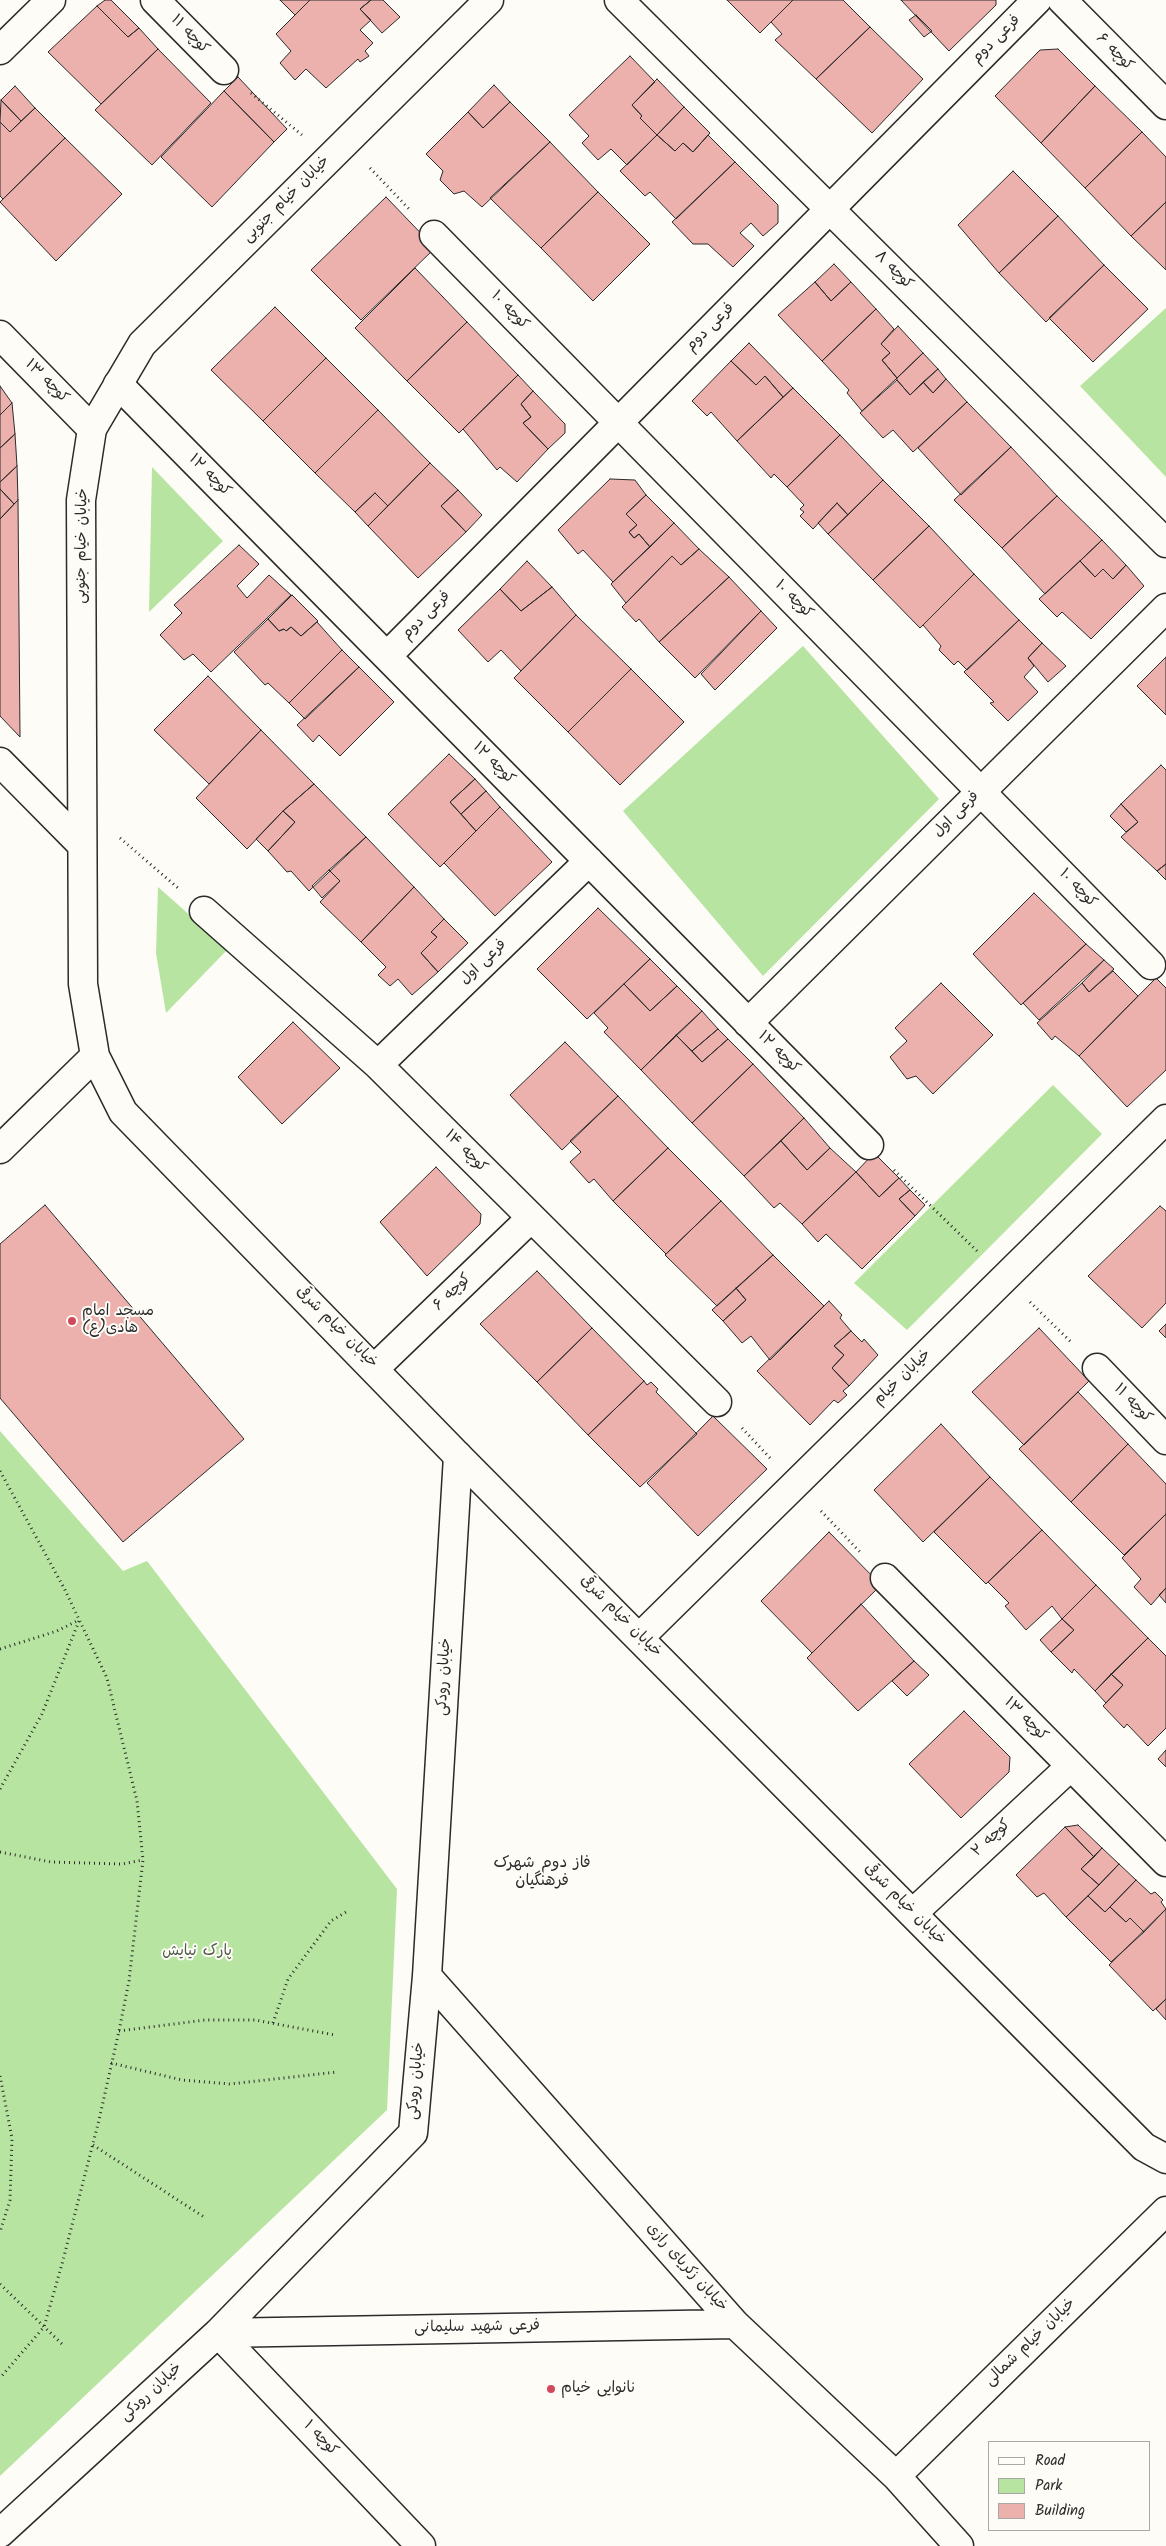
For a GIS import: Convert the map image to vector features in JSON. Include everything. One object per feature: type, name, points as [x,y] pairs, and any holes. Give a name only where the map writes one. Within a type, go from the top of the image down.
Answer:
[{"type":"street","points":[[0,50],[51,0]]},
{"type":"street","name":"کوچه ۱۱","points":[[155,0],[224,70]]},
{"type":"street","name":"خیابان خیام جنوبی","points":[[95,1056],[82,984],[81,500],[92,429],[142,344],[489,0]]},
{"type":"street","name":"کوچه ۸","points":[[619,0],[1166,543]]},
{"type":"street","name":"فرعی دوم","points":[[387,656],[1037,0]]},
{"type":"street","name":"کوچه ۶","points":[[1062,0],[1166,105]]},
{"type":"street","name":"کوچه ۱۰","points":[[434,235],[1151,965]]},
{"type":"street","name":"کوچه ۱۳","points":[[0,335],[92,429]]},
{"type":"street","name":"کوچه ۱۲","points":[[118,384],[869,1145]]},
{"type":"street","name":"فرعی اول","points":[[748,1023],[1166,608]]},
{"type":"street","points":[[0,762],[82,845]]},
{"type":"street","name":"فرعی اول","points":[[378,1065],[589,861]]},
{"type":"street","name":"کوچه ۱۴","points":[[204,911],[378,1065],[717,1402]]},
{"type":"street","points":[[0,1149],[95,1056]]},
{"type":"street","name":"خیابان خیام شرقی","points":[[95,1056],[123,1112],[375,1368],[458,1456],[640,1636],[1144,2148],[1166,2159]]},
{"type":"street","name":"خیابان خیام","points":[[640,1636],[1166,1119]]},
{"type":"street","name":"کوچه ۶","points":[[375,1368],[531,1218]]},
{"type":"street","name":"کوچه ۱۱","points":[[1097,1368],[1166,1440]]},
{"type":"street","name":"خیابان رودکی","points":[[0,2533],[218,2333],[413,2133],[427,1976],[458,1456]]},
{"type":"street","name":"کوچه ۱۳","points":[[885,1578],[1166,1862]]},
{"type":"street","name":"کوچه ۲","points":[[913,1913],[1071,1766]]},
{"type":"street","name":"خیابان زکریای رازی","points":[[427,1976],[736,2324],[896,2476],[959,2546]]},
{"type":"street","name":"خیابان خیام شمالی","points":[[896,2476],[1166,2211]]},
{"type":"street","name":"فرعی شهید سلیمانی","points":[[218,2333],[736,2324]]},
{"type":"street","name":"کوچه ۱","points":[[218,2333],[421,2546]]},
{"type":"path","points":[[224,70],[338,150],[434,235]]},
{"type":"path","points":[[82,805],[204,911]]},
{"type":"path","points":[[0,1471],[79,1620],[107,1678],[137,1801],[143,1860],[129,1981],[119,2031],[93,2145],[44,2327],[0,2378]]},
{"type":"path","points":[[0,1649],[57,1631],[79,1620]]},
{"type":"path","points":[[0,1789],[42,1714],[79,1620]]},
{"type":"path","points":[[0,1852],[51,1862],[122,1864],[143,1860]]},
{"type":"path","points":[[273,2023],[288,1979],[331,1921],[346,1912]]},
{"type":"path","points":[[119,2031],[205,2020],[255,2020],[335,2035]]},
{"type":"path","points":[[111,2063],[182,2080],[230,2084],[337,2072]]},
{"type":"path","points":[[0,2076],[12,2138],[10,2200],[0,2232]]},
{"type":"path","points":[[93,2145],[204,2217]]},
{"type":"path","points":[[0,2284],[63,2345]]},
{"type":"green space","points":[[1166,308],[1166,477],[1080,386]]},
{"type":"green space","points":[[152,467],[223,541],[149,612]]},
{"type":"green space","points":[[803,646],[939,799],[763,976],[623,811]]},
{"type":"green space","points":[[158,887],[228,949],[166,1013],[156,953]]},
{"type":"green space","points":[[1053,1085],[1102,1134],[907,1330],[854,1283]]},
{"type":"green space","name":"پارک نیایش","points":[[0,1431],[123,1571],[147,1561],[397,1889],[387,2110],[0,2476]]},
{"type":"building","points":[[105,0],[111,0],[139,28],[128,37],[97,6]]},
{"type":"building","points":[[280,0],[310,0],[295,15]]},
{"type":"building","points":[[310,0],[371,0],[360,9],[371,20],[360,30],[373,43],[365,51],[369,56],[360,62],[358,59],[326,88],[306,69],[295,80],[280,63],[291,51],[276,34]]},
{"type":"building","points":[[371,0],[383,0],[400,17],[382,33],[360,9]]},
{"type":"building","points":[[727,0],[793,0],[760,33]]},
{"type":"building","points":[[793,0],[843,0],[870,27],[816,79],[775,40],[782,34],[771,22]]},
{"type":"building","points":[[901,0],[996,0],[996,5],[949,51]]},
{"type":"building","points":[[97,6],[128,37],[139,28],[158,49],[101,104],[48,52]]},
{"type":"building","points":[[916,15],[932,31],[924,37],[909,20]]},
{"type":"building","points":[[870,27],[923,79],[872,133],[816,79]]},
{"type":"building","points":[[158,49],[211,103],[152,165],[95,110]]},
{"type":"building","points":[[1058,49],[1095,86],[1041,143],[995,96],[1040,50]]},
{"type":"building","points":[[630,56],[655,82],[632,105],[642,116],[640,118],[657,135],[627,165],[611,149],[598,160],[582,143],[589,136],[569,115]]},
{"type":"building","points":[[238,77],[287,129],[274,142],[224,91]]},
{"type":"building","points":[[657,79],[684,107],[657,135],[640,118],[642,116],[632,105]]},
{"type":"building","points":[[494,85],[510,102],[483,128],[468,112]]},
{"type":"building","points":[[15,86],[35,108],[21,121],[1,100]]},
{"type":"building","points":[[1095,86],[1142,132],[1085,188],[1041,143]]},
{"type":"building","points":[[224,91],[274,142],[212,207],[161,157]]},
{"type":"building","points":[[1,100],[21,121],[10,132],[0,122]]},
{"type":"building","points":[[510,102],[550,142],[482,207],[464,191],[454,194],[440,180],[443,171],[426,154],[468,112],[483,128]]},
{"type":"building","points":[[684,107],[710,133],[693,152],[683,143],[675,151],[657,135]]},
{"type":"building","points":[[35,108],[65,138],[3,199],[0,196],[0,122],[10,132]]},
{"type":"building","points":[[1142,132],[1166,157],[1166,202],[1131,236],[1085,188]]},
{"type":"building","points":[[657,135],[675,151],[683,143],[693,152],[708,135],[735,162],[676,219],[650,192],[645,196],[620,171]]},
{"type":"building","points":[[65,138],[122,194],[56,261],[0,202]]},
{"type":"building","points":[[550,142],[598,192],[541,248],[490,198]]},
{"type":"building","points":[[735,162],[778,205],[778,223],[763,236],[751,223],[740,233],[754,246],[733,267],[708,244],[693,244],[672,222]]},
{"type":"building","points":[[1013,171],[1058,216],[999,273],[958,225]]},
{"type":"building","points":[[598,192],[650,244],[593,301],[541,248]]},
{"type":"building","points":[[386,197],[435,248],[361,320],[311,270]]},
{"type":"building","points":[[1166,202],[1166,270],[1131,236]]},
{"type":"building","points":[[1058,216],[1104,265],[1046,322],[999,273]]},
{"type":"building","points":[[834,264],[851,282],[831,301],[815,282]]},
{"type":"building","points":[[1104,265],[1148,309],[1093,362],[1049,318]]},
{"type":"building","points":[[415,268],[467,322],[407,381],[355,328]]},
{"type":"building","points":[[815,282],[831,301],[851,282],[876,309],[822,361],[778,315]]},
{"type":"building","points":[[275,307],[326,358],[263,421],[211,370]]},
{"type":"building","points":[[876,309],[894,329],[881,344],[890,353],[882,360],[897,378],[862,411],[847,393],[849,390],[822,361]]},
{"type":"building","points":[[467,322],[518,375],[459,433],[407,381]]},
{"type":"building","points":[[898,326],[923,353],[897,378],[882,360],[890,353],[881,344]]},
{"type":"building","points":[[749,343],[793,388],[783,397],[765,376],[756,385],[731,361]]},
{"type":"building","points":[[923,353],[938,369],[910,395],[897,378]]},
{"type":"building","points":[[326,358],[378,410],[315,473],[263,421]]},
{"type":"building","points":[[731,361],[756,385],[765,376],[783,397],[737,441],[711,412],[707,416],[692,401]]},
{"type":"building","points":[[938,369],[946,379],[933,393],[923,382]]},
{"type":"building","points":[[518,375],[533,391],[521,404],[531,417],[523,423],[548,449],[517,482],[500,467],[497,470],[463,429]]},
{"type":"building","points":[[946,379],[967,402],[913,452],[893,430],[883,438],[860,413],[897,380],[910,395],[923,382],[933,393]]},
{"type":"building","points":[[0,386],[12,403],[0,415]]},
{"type":"building","points":[[793,388],[840,435],[787,487],[774,474],[771,478],[737,441]]},
{"type":"building","points":[[533,391],[565,424],[565,433],[548,449],[523,423],[531,417],[521,404]]},
{"type":"building","points":[[967,402],[1011,447],[961,495],[918,448]]},
{"type":"building","points":[[12,403],[15,434],[0,448],[0,415]]},
{"type":"building","points":[[378,410],[430,463],[388,506],[375,493],[355,512],[315,473]]},
{"type":"building","points":[[15,434],[17,466],[0,482],[0,448]]},
{"type":"building","points":[[840,435],[883,480],[848,515],[837,503],[813,529],[800,516],[804,512],[800,509],[804,505],[787,487]]},
{"type":"building","points":[[1011,447],[1057,496],[1002,548],[954,500]]},
{"type":"building","points":[[430,463],[458,490],[441,506],[466,532],[418,578],[368,526]]},
{"type":"building","points":[[17,466],[18,500],[14,504],[0,489],[0,482]]},
{"type":"building","points":[[610,479],[635,480],[646,495],[626,514],[637,525],[629,532],[634,538],[639,534],[650,547],[613,582],[583,550],[578,554],[558,530]]},
{"type":"building","points":[[883,480],[929,526],[873,580],[828,534]]},
{"type":"building","points":[[0,489],[14,504],[0,519]]},
{"type":"building","points":[[458,490],[482,515],[466,532],[441,506]]},
{"type":"building","points":[[375,493],[388,506],[368,526],[355,512]]},
{"type":"building","points":[[646,495],[674,523],[650,547],[639,534],[634,538],[629,532],[637,525],[626,514]]},
{"type":"building","points":[[1057,496],[1102,540],[1045,594],[1002,548]]},
{"type":"building","points":[[18,500],[20,737],[0,716],[0,519]]},
{"type":"building","points":[[837,503],[848,515],[828,534],[818,523]]},
{"type":"building","points":[[674,523],[699,549],[681,565],[672,556],[626,603],[611,584]]},
{"type":"building","points":[[929,526],[974,574],[920,628],[873,580]]},
{"type":"building","points":[[1102,540],[1126,565],[1113,579],[1103,569],[1095,577],[1080,561]]},
{"type":"building","points":[[239,545],[259,564],[237,586],[247,598],[269,575],[291,595],[211,672],[193,654],[184,660],[160,635],[182,613],[174,605]]},
{"type":"building","points":[[699,549],[729,577],[659,642],[639,619],[636,622],[622,607],[672,556],[681,565]]},
{"type":"building","points":[[527,561],[552,587],[521,611],[500,589]]},
{"type":"building","points":[[1080,561],[1095,577],[1103,569],[1113,579],[1126,565],[1144,586],[1091,639],[1062,612],[1057,617],[1039,599]]},
{"type":"building","points":[[974,574],[1019,620],[967,670],[958,661],[954,665],[939,650],[941,646],[923,625]]},
{"type":"building","points":[[729,577],[761,611],[695,678],[659,642]]},
{"type":"building","points":[[552,587],[576,615],[521,671],[501,650],[488,662],[458,630],[500,589],[521,611]]},
{"type":"building","points":[[292,595],[318,621],[301,636],[291,627],[286,631],[284,629],[279,631],[268,619]]},
{"type":"building","points":[[761,611],[777,628],[715,690],[701,674]]},
{"type":"building","points":[[576,615],[631,669],[568,732],[514,678]]},
{"type":"building","points":[[268,619],[279,631],[284,629],[286,631],[291,627],[301,636],[317,622],[342,650],[289,703],[268,683],[265,685],[234,652]]},
{"type":"building","points":[[1019,620],[1042,643],[1028,658],[1034,666],[1024,677],[1038,692],[1008,721],[990,703],[994,702],[964,672]]},
{"type":"building","points":[[1042,643],[1066,666],[1048,682],[1028,658]]},
{"type":"building","points":[[342,650],[359,667],[305,719],[289,703]]},
{"type":"building","points":[[1166,657],[1166,715],[1137,686]]},
{"type":"building","points":[[359,667],[394,702],[340,756],[319,735],[313,742],[297,725]]},
{"type":"building","points":[[631,669],[684,722],[620,785],[568,732]]},
{"type":"building","points":[[208,676],[261,730],[209,784],[154,730]]},
{"type":"building","points":[[261,730],[314,784],[283,811],[247,849],[196,798]]},
{"type":"building","points":[[449,754],[475,779],[450,802],[476,831],[440,867],[388,814]]},
{"type":"building","points":[[1161,765],[1166,770],[1166,864],[1157,871],[1121,837],[1138,822],[1121,804]]},
{"type":"building","points":[[475,779],[486,791],[461,814],[450,802]]},
{"type":"building","points":[[314,784],[366,837],[309,891],[291,871],[287,872],[268,851],[295,822],[283,811]]},
{"type":"building","points":[[486,791],[500,807],[476,831],[461,814]]},
{"type":"building","points":[[1121,804],[1138,822],[1126,832],[1110,816]]},
{"type":"building","points":[[500,807],[552,862],[495,916],[444,863]]},
{"type":"building","points":[[283,811],[295,822],[268,851],[256,839]]},
{"type":"building","points":[[366,837],[414,887],[361,942],[320,902],[340,881],[329,870]]},
{"type":"building","points":[[1166,864],[1166,880],[1157,871]]},
{"type":"building","points":[[329,870],[340,881],[322,898],[312,886]]},
{"type":"building","points":[[414,887],[444,919],[431,932],[437,937],[421,953],[438,972],[412,995],[398,979],[390,986],[378,975],[386,967],[361,942]]},
{"type":"building","points":[[1034,893],[1086,944],[1021,1005],[973,954]]},
{"type":"building","points":[[598,908],[650,959],[587,1019],[537,969]]},
{"type":"building","points":[[444,919],[468,943],[438,972],[421,953],[437,937],[431,932]]},
{"type":"building","points":[[1086,944],[1104,960],[1039,1020],[1023,1003]]},
{"type":"building","points":[[650,959],[677,986],[650,1011],[624,984]]},
{"type":"building","points":[[1104,960],[1114,969],[1089,992],[1082,983]]},
{"type":"building","points":[[1113,971],[1138,996],[1079,1056],[1055,1036],[1052,1040],[1037,1023],[1082,983],[1089,992]]},
{"type":"building","points":[[1156,978],[1166,988],[1166,1070],[1127,1107],[1079,1056]]},
{"type":"building","points":[[941,983],[993,1035],[933,1094],[916,1076],[907,1079],[890,1057],[907,1041],[895,1028]]},
{"type":"building","points":[[624,984],[650,1011],[677,986],[702,1011],[641,1070],[604,1032],[608,1028],[594,1013]]},
{"type":"building","points":[[702,1011],[718,1029],[692,1051],[676,1035]]},
{"type":"building","points":[[293,1022],[340,1068],[282,1124],[238,1077]]},
{"type":"building","points":[[718,1029],[728,1039],[702,1062],[692,1051]]},
{"type":"building","points":[[676,1035],[702,1062],[728,1039],[753,1064],[692,1123],[641,1070]]},
{"type":"building","points":[[565,1042],[618,1096],[562,1150],[510,1095]]},
{"type":"building","points":[[753,1064],[804,1118],[744,1176],[692,1123]]},
{"type":"building","points":[[618,1096],[668,1148],[613,1201],[594,1179],[589,1183],[570,1162],[581,1152],[570,1141]]},
{"type":"building","points":[[804,1118],[830,1148],[807,1170],[781,1141]]},
{"type":"building","points":[[781,1141],[807,1170],[830,1148],[856,1172],[802,1224],[780,1203],[774,1208],[744,1176]]},
{"type":"building","points":[[668,1148],[721,1201],[666,1254],[613,1201]]},
{"type":"building","points":[[874,1153],[899,1178],[879,1197],[856,1172]]},
{"type":"building","points":[[436,1167],[481,1214],[480,1224],[427,1276],[380,1222]]},
{"type":"building","points":[[856,1172],[879,1197],[899,1178],[910,1190],[899,1199],[915,1216],[862,1269],[826,1234],[818,1242],[802,1224]]},
{"type":"building","points":[[910,1190],[925,1205],[915,1216],[899,1199]]},
{"type":"building","points":[[721,1201],[773,1255],[717,1306],[665,1255]]},
{"type":"building","name":"مسجد امام هادی(ع)","points":[[45,1205],[244,1439],[123,1542],[0,1398],[0,1244]]},
{"type":"building","points":[[1160,1206],[1166,1211],[1166,1303],[1142,1328],[1088,1276]]},
{"type":"building","points":[[773,1255],[824,1306],[770,1360],[751,1336],[742,1343],[723,1321],[746,1300],[736,1288]]},
{"type":"building","points":[[537,1271],[592,1328],[537,1382],[480,1324]]},
{"type":"building","points":[[736,1288],[746,1300],[723,1321],[712,1310]]},
{"type":"building","points":[[829,1301],[842,1315],[840,1318],[851,1331],[834,1346],[844,1355],[832,1368],[849,1386],[843,1391],[847,1395],[838,1403],[834,1400],[810,1425],[757,1371]]},
{"type":"building","points":[[1166,1324],[1166,1338],[1159,1331]]},
{"type":"building","points":[[592,1328],[644,1381],[588,1435],[537,1382]]},
{"type":"building","points":[[1039,1328],[1089,1381],[1024,1445],[972,1392]]},
{"type":"building","points":[[851,1331],[862,1342],[864,1339],[878,1355],[849,1386],[832,1368],[844,1355],[834,1346]]},
{"type":"building","points":[[644,1381],[647,1385],[651,1382],[658,1389],[656,1392],[697,1434],[640,1487],[588,1435]]},
{"type":"building","points":[[1078,1392],[1128,1444],[1071,1502],[1019,1449]]},
{"type":"building","points":[[713,1416],[767,1469],[698,1536],[647,1483]]},
{"type":"building","points":[[941,1424],[990,1477],[923,1542],[874,1490]]},
{"type":"building","points":[[1128,1444],[1166,1484],[1166,1514],[1124,1555],[1071,1502]]},
{"type":"building","points":[[990,1477],[1042,1530],[986,1584],[934,1532]]},
{"type":"building","points":[[1166,1514],[1166,1588],[1151,1605],[1134,1587],[1141,1579],[1122,1558]]},
{"type":"building","points":[[1042,1530],[1096,1585],[1062,1619],[1052,1606],[1026,1630],[1005,1606],[1009,1603],[988,1582]]},
{"type":"building","points":[[829,1532],[881,1585],[812,1653],[761,1601]]},
{"type":"building","points":[[1096,1585],[1148,1638],[1095,1691],[1074,1669],[1072,1673],[1051,1652],[1074,1630],[1062,1619]]},
{"type":"building","points":[[1166,1588],[1166,1603],[1159,1595]]},
{"type":"building","points":[[861,1604],[914,1661],[858,1711],[807,1658]]},
{"type":"building","points":[[1062,1619],[1074,1630],[1051,1652],[1040,1640]]},
{"type":"building","points":[[1148,1638],[1166,1656],[1166,1728],[1148,1746],[1127,1724],[1124,1728],[1103,1706],[1123,1685],[1111,1674]]},
{"type":"building","points":[[914,1661],[929,1675],[907,1696],[892,1681]]},
{"type":"building","points":[[1111,1674],[1123,1685],[1106,1703],[1095,1691]]},
{"type":"building","points":[[964,1711],[1010,1757],[1009,1772],[961,1818],[909,1764]]},
{"type":"building","points":[[1166,1750],[1166,1767],[1158,1759]]},
{"type":"building","points":[[1078,1825],[1102,1848],[1094,1857],[1065,1827]]},
{"type":"building","points":[[1065,1827],[1094,1857],[1081,1869],[1099,1885],[1066,1917],[1044,1893],[1037,1897],[1016,1875]]},
{"type":"building","points":[[1102,1848],[1119,1864],[1099,1885],[1081,1869]]},
{"type":"building","points":[[1119,1864],[1136,1880],[1105,1912],[1088,1896]]},
{"type":"building","points":[[1136,1880],[1151,1894],[1155,1892],[1163,1900],[1161,1902],[1166,1909],[1144,1932],[1130,1918],[1126,1922],[1110,1907]]},
{"type":"building","points":[[1088,1896],[1105,1912],[1110,1907],[1126,1922],[1130,1918],[1144,1932],[1111,1962],[1066,1917]]},
{"type":"building","points":[[1166,1909],[1166,1999],[1153,2011],[1109,1965]]},
{"type":"building","points":[[1166,1999],[1166,2020],[1156,2009]]},
{"type":"place","name":"مسجد امام هادی(ع)","points":[[72,1321]]},
{"type":"place","name":"نانوایی خیام","points":[[551,2389]]},
{"type":"district","name":"فاز دوم شهرک فرهنگیان","points":[[542,1873]]}]
